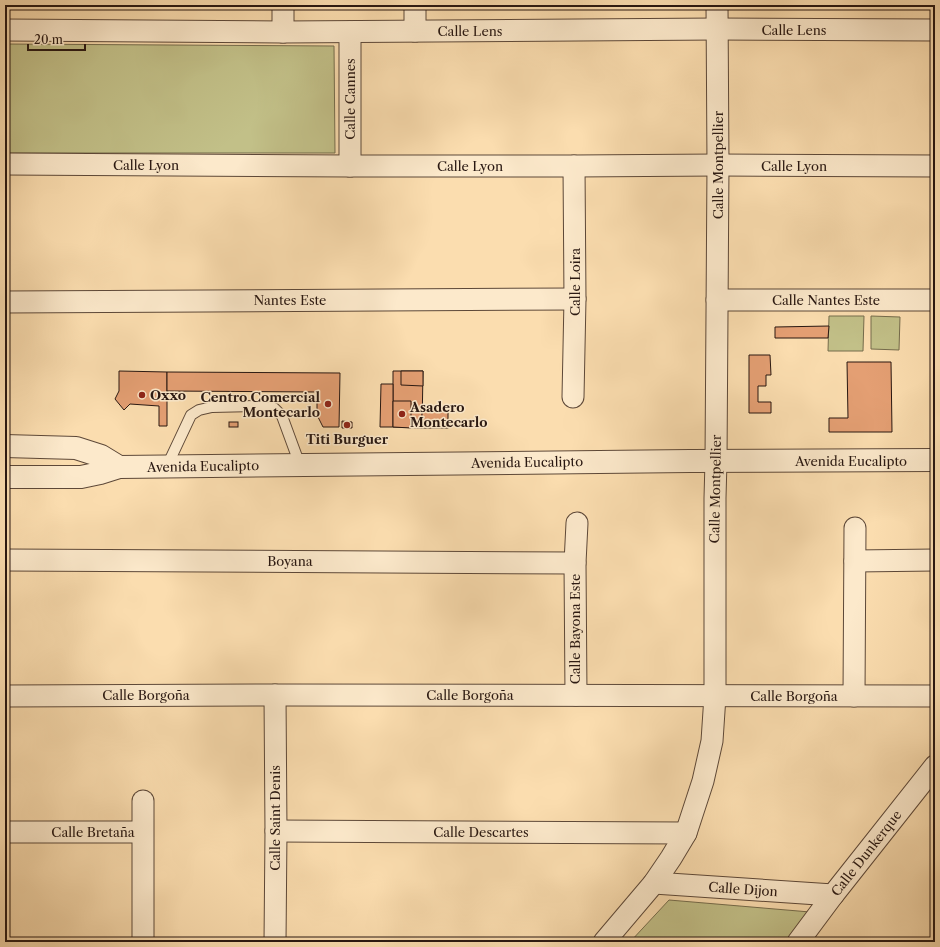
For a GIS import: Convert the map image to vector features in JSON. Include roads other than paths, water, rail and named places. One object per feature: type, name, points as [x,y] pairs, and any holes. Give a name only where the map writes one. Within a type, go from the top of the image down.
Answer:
[{"type":"street","points":[[283,5],[283,32]]},
{"type":"street","points":[[415,5],[415,31]]},
{"type":"street","name":"Calle Montpellier","points":[[604,942],[654,883],[686,833],[703,781],[710,748],[715,696],[718,165],[717,5]]},
{"type":"street","name":"Calle Lens","points":[[5,30],[283,32],[717,29],[935,30]]},
{"type":"street","name":"Calle Cannes","points":[[350,32],[350,166]]},
{"type":"street","name":"Calle Lyon","points":[[5,164],[350,166],[935,166]]},
{"type":"street","name":"Calle Loira","points":[[573,397],[575,299],[574,166]]},
{"type":"street","name":"Nantes Este","points":[[5,302],[575,299]]},
{"type":"street","name":"Calle Nantes Este","points":[[717,300],[935,300]]},
{"type":"street","name":"Avenida Eucalipto","points":[[5,446],[76,448],[101,456],[119,466]]},
{"type":"street","name":"Avenida Eucalipto","points":[[5,477],[81,477],[100,473],[119,466],[935,460]]},
{"type":"street","name":"Calle Bayona Este","points":[[576,695],[575,563],[577,523]]},
{"type":"street","points":[[854,696],[855,528]]},
{"type":"street","name":"Boyana","points":[[5,560],[575,563]]},
{"type":"street","points":[[855,560],[935,560]]},
{"type":"street","name":"Calle Saint Denis","points":[[275,695],[275,942]]},
{"type":"street","name":"Calle Borgoña","points":[[5,696],[935,696]]},
{"type":"street","name":"Calle Dunkerque","points":[[798,942],[833,894],[935,766]]},
{"type":"street","points":[[142,832],[143,801]]},
{"type":"street","name":"Calle Descartes","points":[[276,831],[686,833]]},
{"type":"street","name":"Calle Bretaña","points":[[5,832],[142,832],[144,942]]},
{"type":"street","name":"Calle Dijon","points":[[654,883],[833,894]]},
{"type":"lane","points":[[167,466],[191,416],[198,410],[229,406],[274,408],[282,416],[300,465]]},
{"type":"place","name":"Oxxo","points":[[142,395]]},
{"type":"place","name":"Centro Comercial Montecarlo","points":[[328,404]]},
{"type":"place","name":"Asadero Montecarlo","points":[[402,414]]},
{"type":"place","name":"Titi Burguer","points":[[347,425]]}]
